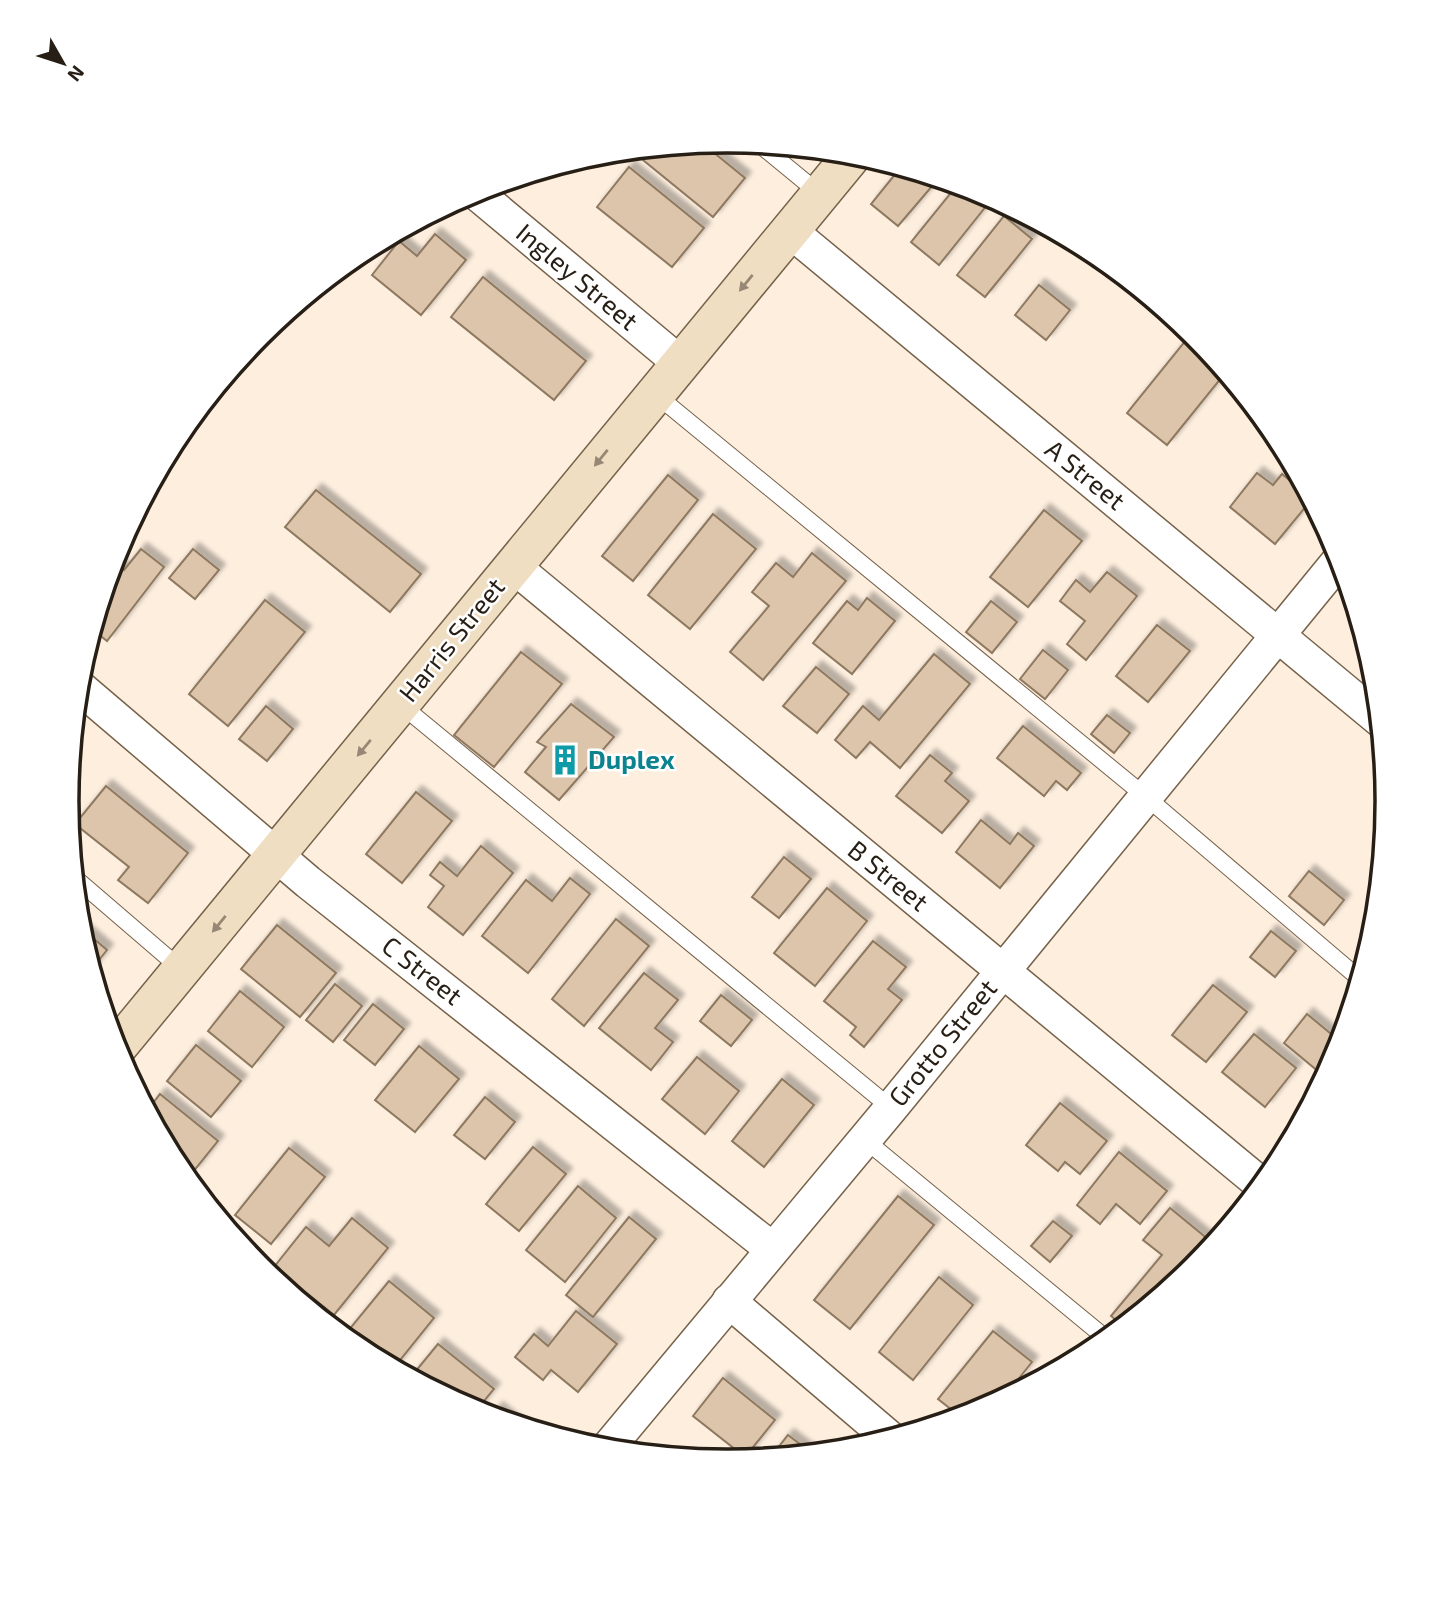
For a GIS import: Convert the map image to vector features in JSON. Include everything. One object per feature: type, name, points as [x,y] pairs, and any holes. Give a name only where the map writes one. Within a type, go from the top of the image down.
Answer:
[{"type":"main road","name":"Harris Street","points":[[124,1039],[845,164]]},
{"type":"street","name":"Ingley Street","points":[[485,200],[680,363]]},
{"type":"street","name":"A Street","points":[[789,230],[1370,712]]},
{"type":"street","name":"B Street","points":[[513,566],[1255,1179]]},
{"type":"street","name":"Grotto Street","points":[[614,1440],[891,1108],[1333,568]]},
{"type":"street","name":"C Street","points":[[88,695],[275,854],[772,1249]]},
{"type":"street","points":[[729,1301],[882,1431]]},
{"type":"lane","points":[[771,154],[820,194]]},
{"type":"lane","points":[[654,393],[1145,796],[1353,973]]},
{"type":"lane","points":[[400,704],[891,1108]]},
{"type":"lane","points":[[84,885],[182,969]]},
{"type":"lane","points":[[864,1139],[1099,1333]]},
{"type":"building","points":[[715,153],[745,178],[713,217],[643,160]]},
{"type":"building","points":[[629,167],[704,228],[672,267],[597,207]]},
{"type":"building","points":[[895,175],[932,186],[898,226],[871,204]]},
{"type":"building","points":[[951,193],[986,207],[939,265],[911,242]]},
{"type":"building","points":[[1004,216],[1032,239],[985,297],[957,275]]},
{"type":"building","points":[[435,234],[466,260],[421,315],[372,275],[400,242],[417,256]]},
{"type":"building","points":[[483,277],[586,361],[554,400],[451,317]]},
{"type":"building","points":[[1039,285],[1070,310],[1046,340],[1015,315]]},
{"type":"building","points":[[1185,342],[1220,380],[1167,445],[1127,413]]},
{"type":"building","points":[[1257,473],[1273,485],[1282,474],[1292,482],[1305,507],[1275,544],[1230,507]]},
{"type":"building","points":[[668,475],[698,500],[633,581],[602,556]]},
{"type":"building","points":[[316,490],[421,574],[390,612],[285,527]]},
{"type":"building","points":[[1044,510],[1082,541],[1028,607],[990,577]]},
{"type":"building","points":[[713,514],[756,549],[690,629],[648,595]]},
{"type":"building","points":[[141,549],[164,567],[107,641],[101,636],[113,593],[122,569],[124,570]]},
{"type":"building","points":[[193,549],[219,570],[195,599],[169,578]]},
{"type":"building","points":[[812,553],[846,581],[763,680],[730,652],[769,606],[752,592],[776,563],[793,577]]},
{"type":"building","points":[[1107,572],[1137,596],[1086,660],[1067,644],[1085,621],[1060,601],[1076,580],[1090,592]]},
{"type":"building","points":[[867,598],[895,621],[852,674],[813,643],[847,601],[858,610]]},
{"type":"building","points":[[265,600],[305,632],[228,726],[189,694]]},
{"type":"building","points":[[991,601],[1017,622],[992,653],[966,632]]},
{"type":"building","points":[[1157,625],[1190,651],[1148,702],[1116,676]]},
{"type":"building","points":[[1043,650],[1068,670],[1045,699],[1020,679]]},
{"type":"building","points":[[521,652],[562,684],[494,767],[454,735]]},
{"type":"building","points":[[934,654],[970,684],[900,768],[870,742],[856,758],[835,740],[863,706],[879,720]]},
{"type":"building","points":[[816,667],[849,694],[817,733],[783,706]]},
{"type":"building","name":"Duplex","points":[[571,704],[614,737],[559,800],[525,772],[546,747],[537,742]]},
{"type":"building","points":[[266,706],[293,729],[267,761],[239,739]]},
{"type":"building","points":[[1107,715],[1130,733],[1114,753],[1091,734]]},
{"type":"building","points":[[1023,726],[1081,773],[1067,790],[1056,781],[1044,796],[997,758]]},
{"type":"building","points":[[930,755],[952,773],[945,781],[969,801],[942,833],[896,796]]},
{"type":"building","points":[[106,786],[188,853],[148,903],[118,880],[129,867],[80,828],[79,819]]},
{"type":"building","points":[[416,792],[452,821],[402,883],[366,854]]},
{"type":"building","points":[[981,820],[1010,844],[1018,833],[1034,846],[1000,888],[956,852]]},
{"type":"building","points":[[481,846],[513,873],[463,935],[428,907],[444,886],[430,875],[440,862],[457,876]]},
{"type":"building","points":[[784,857],[811,879],[779,918],[752,897]]},
{"type":"building","points":[[1309,871],[1344,900],[1324,925],[1289,896]]},
{"type":"building","points":[[570,878],[590,894],[528,973],[482,936],[526,880],[552,901]]},
{"type":"building","points":[[827,888],[867,921],[815,986],[774,953]]},
{"type":"building","points":[[616,919],[649,946],[584,1026],[552,999]]},
{"type":"building","points":[[277,925],[336,973],[300,1017],[241,969]]},
{"type":"building","points":[[1271,931],[1296,951],[1275,977],[1250,957]]},
{"type":"building","points":[[94,938],[107,950],[99,960]]},
{"type":"building","points":[[873,941],[906,967],[888,989],[902,1000],[864,1047],[850,1035],[856,1027],[824,1001]]},
{"type":"building","points":[[644,973],[678,1000],[655,1028],[673,1042],[651,1070],[599,1028]]},
{"type":"building","points":[[335,984],[362,1006],[333,1042],[306,1020]]},
{"type":"building","points":[[1213,985],[1247,1012],[1206,1062],[1172,1035]]},
{"type":"building","points":[[240,991],[284,1027],[252,1067],[208,1031]]},
{"type":"building","points":[[721,995],[752,1020],[731,1046],[700,1021]]},
{"type":"building","points":[[373,1004],[404,1029],[375,1065],[344,1040]]},
{"type":"building","points":[[1307,1014],[1333,1035],[1317,1071],[1284,1043]]},
{"type":"building","points":[[1254,1034],[1296,1068],[1265,1107],[1222,1072]]},
{"type":"building","points":[[196,1045],[241,1081],[211,1117],[167,1081]]},
{"type":"building","points":[[419,1046],[459,1079],[415,1132],[375,1100]]},
{"type":"building","points":[[697,1057],[739,1091],[705,1134],[662,1099]]},
{"type":"building","points":[[782,1079],[814,1105],[764,1167],[732,1141]]},
{"type":"building","points":[[160,1094],[218,1141],[194,1170],[166,1126],[154,1102]]},
{"type":"building","points":[[485,1097],[515,1122],[485,1159],[454,1135]]},
{"type":"building","points":[[1060,1103],[1107,1141],[1080,1174],[1065,1162],[1058,1171],[1026,1145]]},
{"type":"building","points":[[533,1147],[566,1174],[519,1231],[486,1204]]},
{"type":"building","points":[[289,1148],[325,1177],[271,1244],[235,1215]]},
{"type":"building","points":[[1119,1152],[1167,1191],[1140,1224],[1116,1204],[1100,1224],[1077,1205]]},
{"type":"building","points":[[578,1186],[616,1218],[565,1282],[526,1250]]},
{"type":"building","points":[[898,1196],[934,1225],[850,1329],[814,1300]]},
{"type":"building","points":[[1170,1208],[1207,1238],[1155,1289],[1116,1320],[1111,1316],[1162,1255],[1143,1240]]},
{"type":"building","points":[[629,1217],[656,1239],[593,1317],[566,1295]]},
{"type":"building","points":[[352,1218],[388,1248],[334,1315],[275,1266],[306,1227],[329,1246]]},
{"type":"building","points":[[1053,1221],[1072,1236],[1050,1262],[1031,1246]]},
{"type":"building","points":[[939,1277],[973,1305],[913,1380],[879,1352]]},
{"type":"building","points":[[389,1281],[434,1318],[400,1361],[350,1328]]},
{"type":"building","points":[[576,1311],[617,1344],[578,1392],[551,1370],[543,1380],[515,1357],[534,1334],[548,1346]]},
{"type":"building","points":[[993,1331],[1032,1362],[1016,1382],[976,1401],[952,1410],[938,1399]]},
{"type":"building","points":[[438,1344],[494,1389],[483,1402],[417,1370]]},
{"type":"building","points":[[723,1378],[775,1420],[751,1449],[736,1450],[693,1416]]},
{"type":"building","points":[[788,1435],[802,1446],[778,1448]]},
{"type":"place","name":"Duplex","points":[[565,760]]}]
